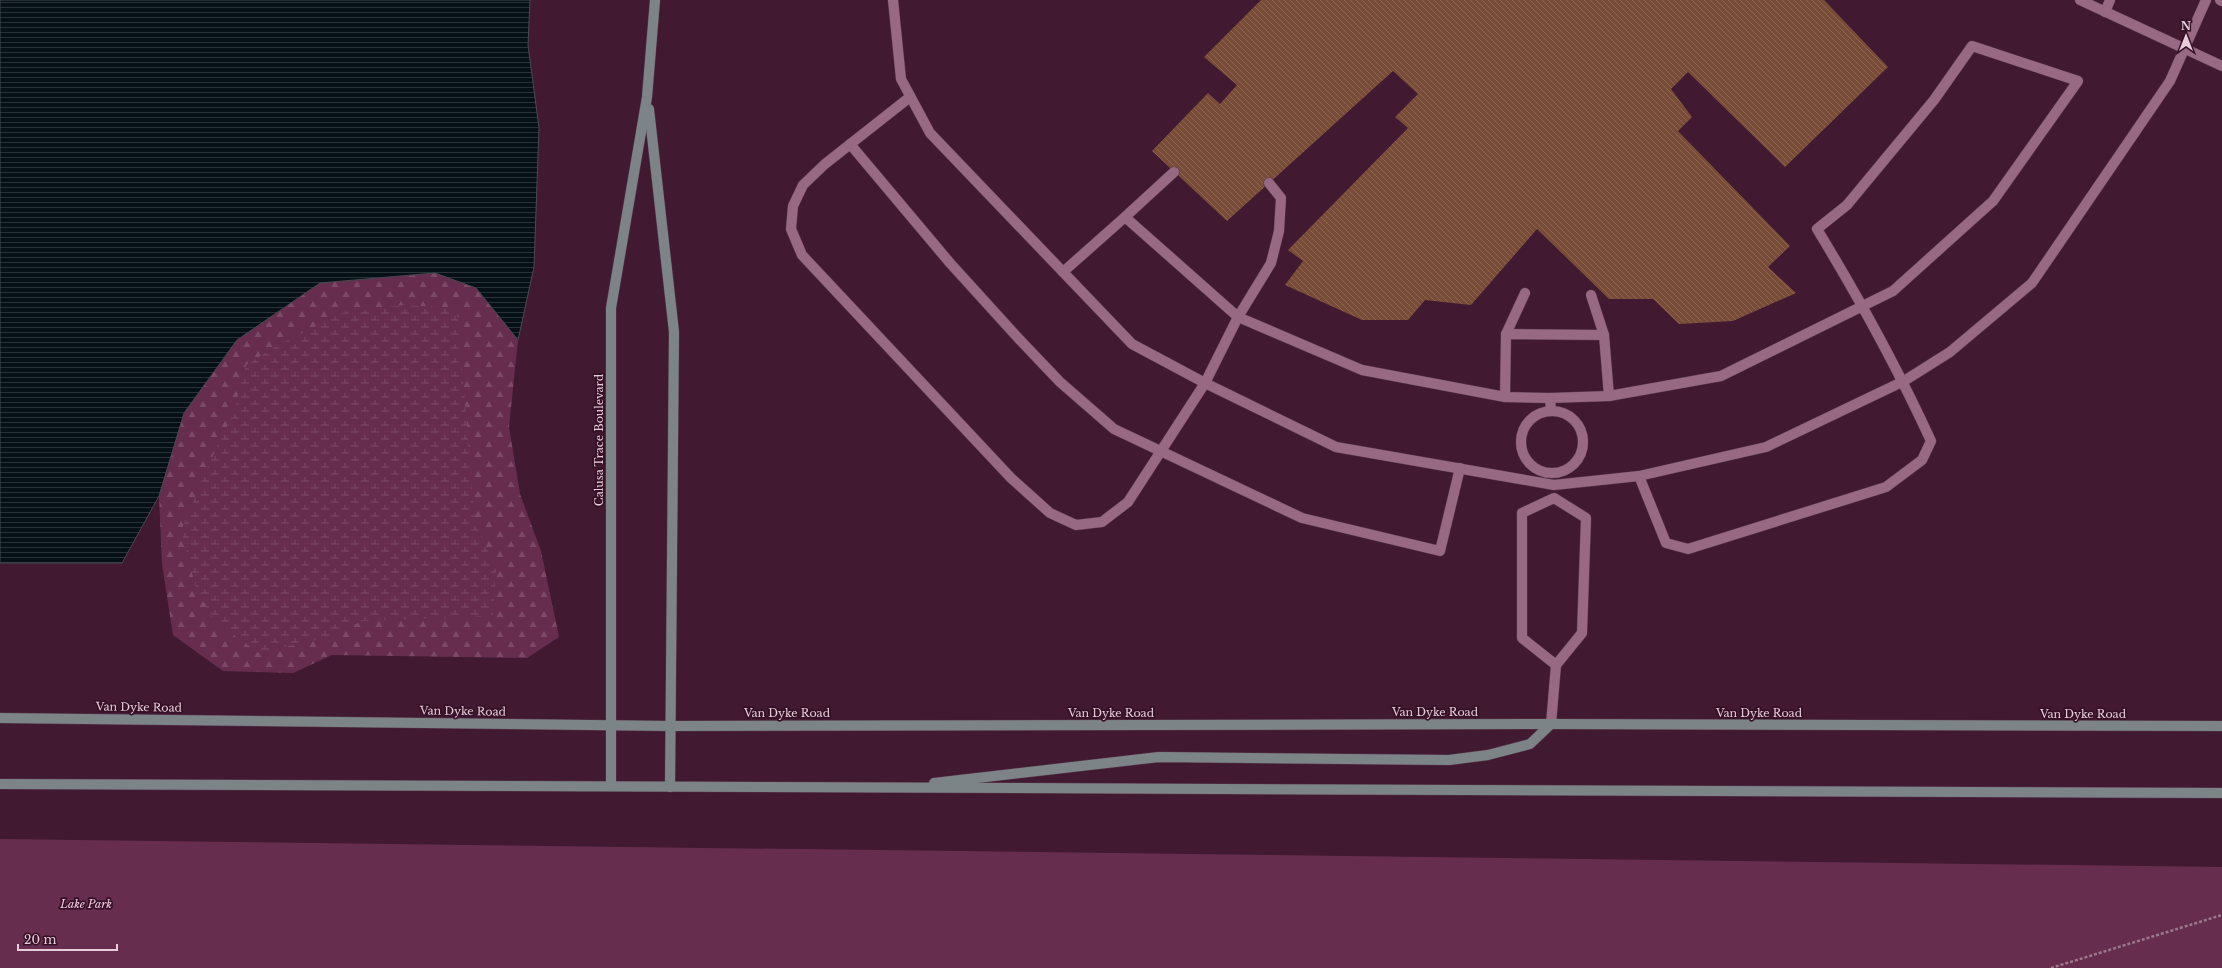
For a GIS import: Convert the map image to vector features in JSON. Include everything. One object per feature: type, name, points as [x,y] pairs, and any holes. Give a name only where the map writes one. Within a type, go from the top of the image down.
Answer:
[{"type":"main road","name":"Calusa Trace Boulevard","points":[[612,786],[611,308],[647,97],[655,0]]},
{"type":"main road","name":"Calusa Trace Boulevard","points":[[647,97],[674,332],[670,788]]},
{"type":"main road","name":"Van Dyke Road","points":[[0,718],[612,724],[670,726],[1551,724],[2222,726]]},
{"type":"main road","points":[[888,789],[1159,757],[1449,760],[1488,755],[1530,744],[1551,724]]},
{"type":"main road","points":[[0,784],[612,786],[670,788],[888,789],[2222,793]]},
{"type":"lane","points":[[893,0],[901,79],[930,133],[1132,344],[1205,383],[1336,447],[1554,485],[1639,476],[1766,447],[1904,381],[1950,352],[2032,283],[2170,82],[2206,0]]},
{"type":"lane","points":[[2080,0],[2183,50],[2222,66]]},
{"type":"lane","points":[[2105,12],[2110,0]]},
{"type":"lane","points":[[1125,217],[1238,317],[1362,370],[1505,397],[1550,398],[1609,396],[1721,376],[1864,306],[1893,291],[1993,201],[2078,81],[1972,46],[1934,100],[1847,205],[1817,229],[1864,306],[1904,381],[1931,440],[1922,460],[1886,487],[1688,549],[1666,543],[1639,476]]},
{"type":"lane","points":[[910,97],[850,144],[803,184],[793,206],[791,230],[802,255],[1011,478],[1050,513],[1076,526],[1102,522],[1128,502],[1205,383],[1238,317],[1271,263],[1279,231],[1281,198],[1270,183]]},
{"type":"lane","points":[[850,144],[950,263],[1060,382],[1114,429],[1302,518],[1440,551],[1460,468]]},
{"type":"lane","points":[[1063,272],[1174,172]]},
{"type":"lane","points":[[1505,397],[1506,334],[1525,293]]},
{"type":"lane","points":[[1591,295],[1604,335],[1609,396]]},
{"type":"lane","points":[[1506,334],[1604,335]]},
{"type":"lane","points":[[1550,398],[1551,411]]},
{"type":"lane","points":[[1551,411],[1566,414],[1575,420],[1580,428],[1583,438],[1583,449],[1578,459],[1571,467],[1555,473],[1540,471],[1530,465],[1524,457],[1521,447],[1524,428],[1529,420],[1538,414],[1551,411]]},
{"type":"lane","points":[[1554,498],[1555,473]]},
{"type":"lane","points":[[1554,498],[1522,513],[1522,638],[1556,665]]},
{"type":"lane","points":[[1551,724],[1556,665],[1582,633],[1586,518],[1554,498]]},
{"type":"path","points":[[2052,968],[2222,915]]},
{"type":"green space","points":[[435,273],[476,288],[518,340],[509,427],[520,494],[541,551],[559,637],[527,658],[332,655],[293,673],[223,671],[173,635],[162,564],[159,496],[184,413],[237,340],[320,283]]},
{"type":"green space","points":[[403,305],[457,308],[475,521],[496,570],[493,616],[363,621],[321,639],[259,653],[214,621],[196,588],[181,531],[207,468],[233,414],[246,365],[280,344],[342,313]]},
{"type":"green space","name":"Lake Park","points":[[0,839],[2222,867],[2222,968],[0,968]]},
{"type":"shaded area","points":[[0,0],[530,0],[528,45],[539,128],[534,267],[518,340],[476,288],[435,273],[320,283],[237,340],[184,413],[159,496],[122,563],[0,563]]},
{"type":"building","points":[[1261,0],[1824,0],[1888,67],[1785,167],[1688,72],[1671,89],[1692,117],[1678,131],[1790,246],[1768,267],[1796,293],[1733,321],[1679,324],[1653,299],[1609,299],[1537,229],[1471,305],[1425,300],[1408,320],[1362,320],[1285,285],[1303,261],[1288,250],[1408,128],[1395,117],[1418,94],[1393,71],[1227,221],[1152,151],[1208,93],[1220,104],[1237,85],[1204,57]]}]
